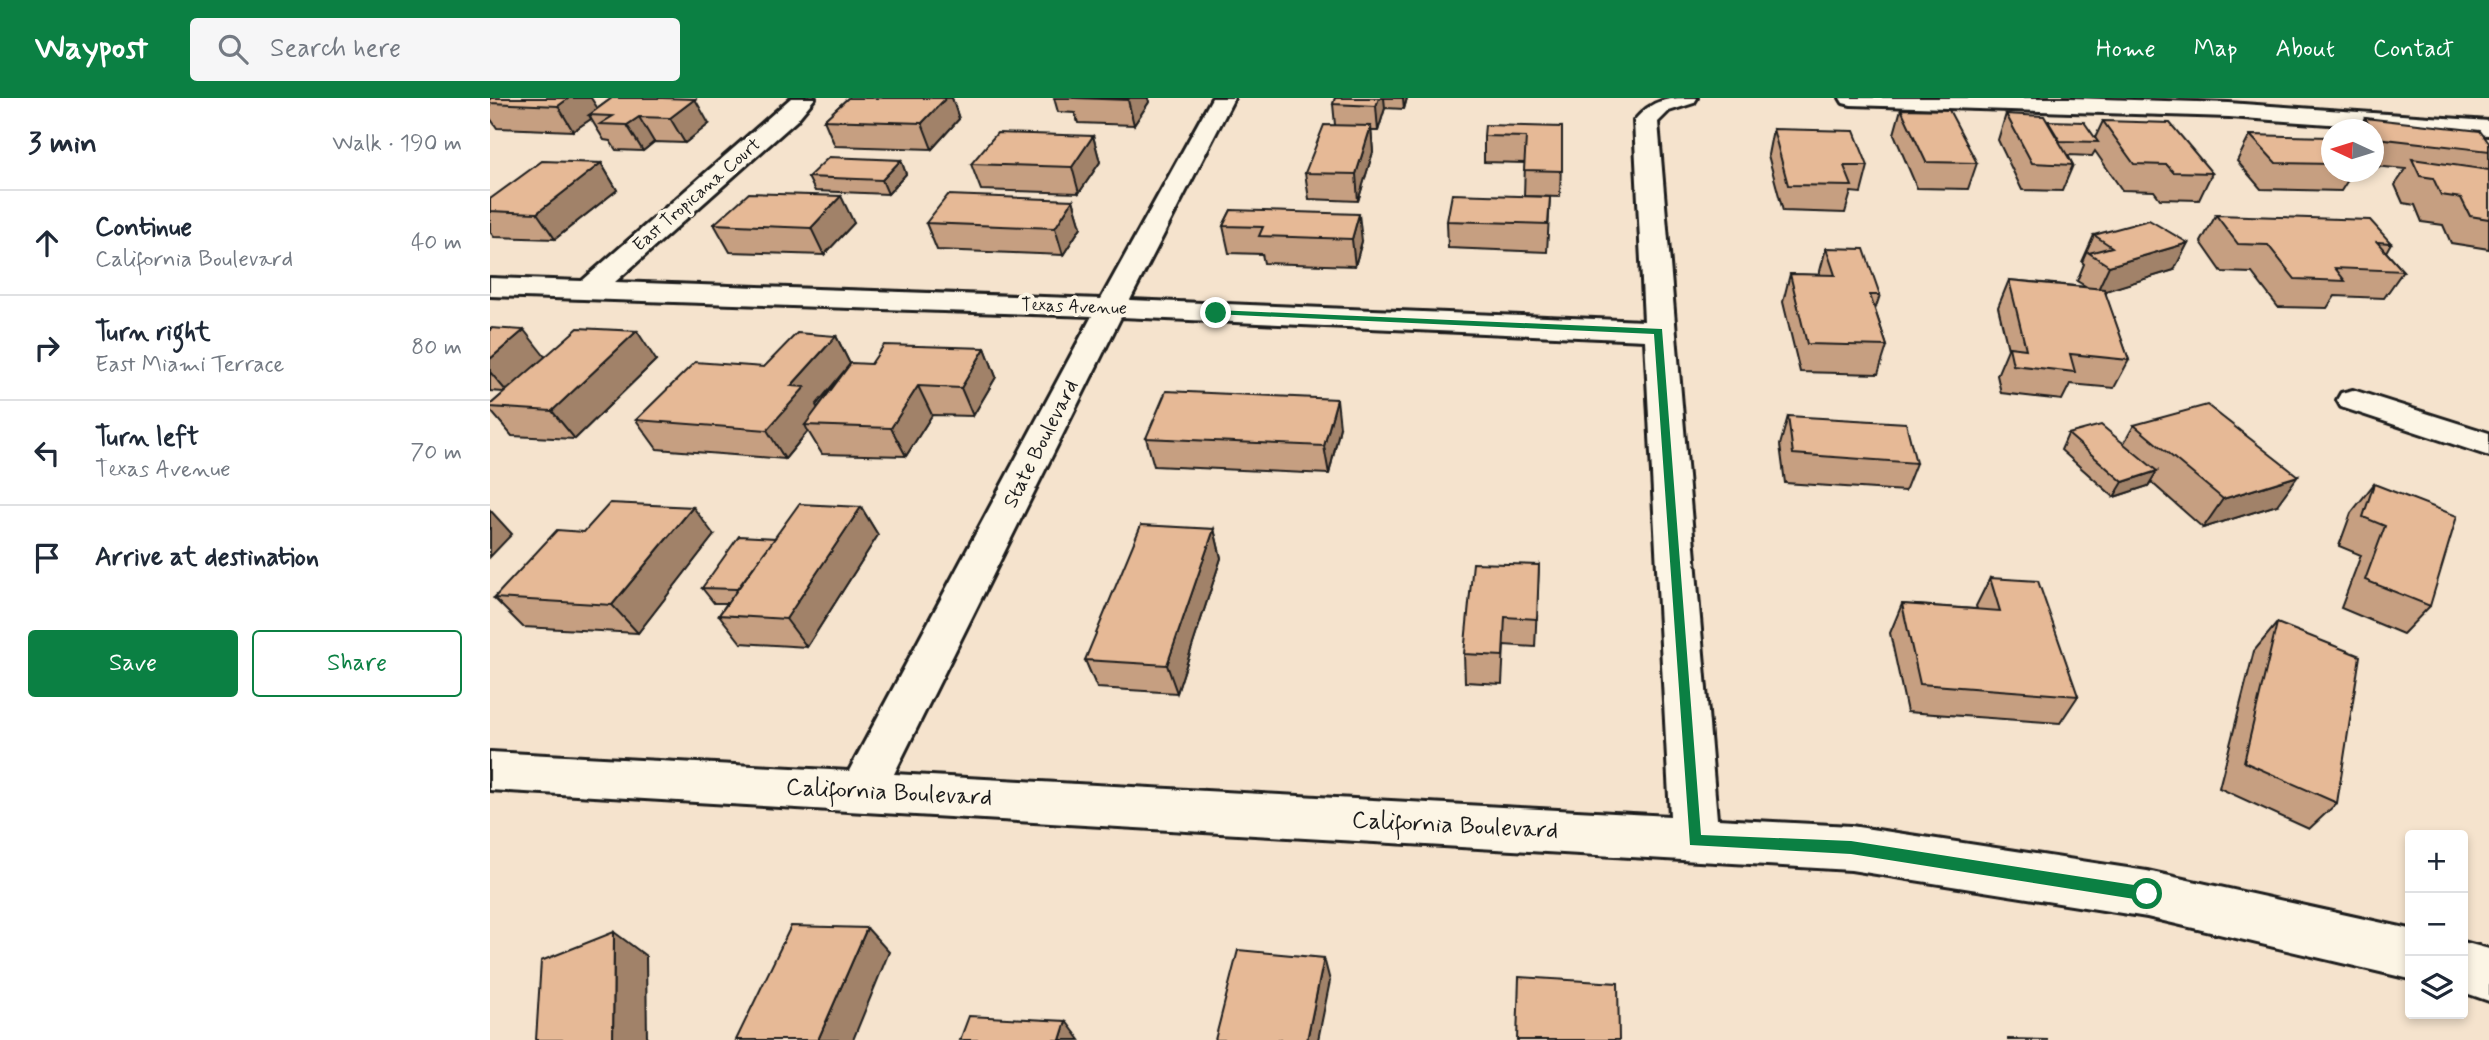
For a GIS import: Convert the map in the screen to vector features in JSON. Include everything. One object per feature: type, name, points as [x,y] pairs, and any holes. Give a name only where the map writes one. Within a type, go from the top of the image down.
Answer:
[{"type":"street","name":"East Tropicana Court","points":[[587,291],[788,116],[804,98]]},
{"type":"street","name":"State Boulevard","points":[[862,791],[1111,308],[1223,98]]},
{"type":"street","points":[[1686,98],[1661,106],[1646,121],[1695,841]]},
{"type":"street","points":[[1851,98],[2093,102],[2489,128]]},
{"type":"street","name":"Texas Avenue","points":[[490,287],[1111,308],[1659,331]]},
{"type":"street","points":[[2353,400],[2489,445]]},
{"type":"street","name":"California Boulevard","points":[[490,771],[1851,848],[2147,894],[2405,953]]},
{"type":"street","points":[[2468,969],[2489,975]]},
{"type":"building","points":[[490,98],[569,98],[558,106],[490,103]]},
{"type":"building","points":[[612,98],[695,99],[670,118],[639,117],[627,125],[600,124],[613,116],[589,115]]},
{"type":"building","points":[[848,98],[946,98],[922,123],[824,120]]},
{"type":"building","points":[[1074,98],[1129,98],[1128,100]]},
{"type":"building","points":[[1335,98],[1379,98],[1376,106],[1333,104]]},
{"type":"building","points":[[1901,109],[1949,110],[1977,163],[1926,162]]},
{"type":"building","points":[[2006,114],[2044,116],[2073,165],[2032,163]]},
{"type":"building","points":[[2384,120],[2480,131],[2489,143],[2489,151],[2384,139]]},
{"type":"building","points":[[2048,121],[2084,122],[2098,142],[2060,141]]},
{"type":"building","points":[[2103,121],[2170,123],[2212,173],[2173,172],[2167,165],[2134,164]]},
{"type":"building","points":[[1324,125],[1371,126],[1356,174],[1305,173]]},
{"type":"building","points":[[1485,125],[1562,127],[1562,171],[1524,170],[1526,137],[1484,136]]},
{"type":"building","points":[[1773,129],[1854,131],[1868,166],[1844,166],[1852,186],[1788,185]]},
{"type":"building","points":[[997,133],[1093,136],[1072,167],[971,164]]},
{"type":"building","points":[[2250,135],[2321,137],[2321,164],[2276,163]]},
{"type":"building","points":[[829,157],[901,160],[882,180],[808,177]]},
{"type":"building","points":[[2412,159],[2489,170],[2489,219],[2470,216],[2461,198],[2441,195],[2433,178],[2420,176]]},
{"type":"building","points":[[542,161],[601,163],[537,213],[490,211],[490,199]]},
{"type":"building","points":[[749,193],[841,196],[811,228],[714,224]]},
{"type":"building","points":[[1452,194],[1550,197],[1548,224],[1447,221]]},
{"type":"building","points":[[948,195],[1073,200],[1055,228],[926,223]]},
{"type":"building","points":[[1231,210],[1359,214],[1352,239],[1259,236],[1263,227],[1223,226]]},
{"type":"building","points":[[2216,215],[2370,220],[2391,243],[2377,242],[2403,271],[2335,268],[2345,281],[2295,279],[2268,245],[2238,244]]},
{"type":"building","points":[[2149,220],[2188,243],[2109,266],[2089,253],[2112,247],[2094,235]]},
{"type":"building","points":[[1826,248],[1864,249],[1880,295],[1870,295],[1887,346],[1807,344],[1790,274],[1835,275]]},
{"type":"building","points":[[2009,280],[2104,289],[2129,360],[2070,354],[2075,372],[2013,365],[2009,347],[2026,349]]},
{"type":"building","points":[[490,328],[524,330],[490,359]]},
{"type":"building","points":[[578,328],[637,331],[552,411],[490,407],[490,405]]},
{"type":"building","points":[[797,333],[836,336],[791,386],[805,387],[767,430],[636,420],[695,362],[764,367]]},
{"type":"building","points":[[884,345],[985,348],[961,388],[918,386],[891,428],[805,425],[851,363],[871,364]]},
{"type":"building","points":[[1166,391],[1337,399],[1324,446],[1146,438]]},
{"type":"building","points":[[2207,405],[2298,476],[2223,499],[2134,425]]},
{"type":"building","points":[[1788,416],[1906,423],[1916,463],[1793,454]]},
{"type":"building","points":[[2101,425],[2157,471],[2123,482],[2068,434]]},
{"type":"building","points":[[2374,484],[2457,516],[2430,606],[2365,580],[2385,526],[2363,517]]},
{"type":"building","points":[[610,503],[693,507],[612,605],[494,598],[557,530],[584,532]]},
{"type":"building","points":[[799,504],[861,507],[786,619],[719,615]]},
{"type":"building","points":[[1141,525],[1214,529],[1167,665],[1085,660]]},
{"type":"building","points":[[739,536],[775,538],[737,589],[702,588]]},
{"type":"building","points":[[1473,563],[1539,565],[1537,619],[1505,617],[1503,656],[1464,654]]},
{"type":"building","points":[[1990,578],[2038,581],[2078,696],[1920,684],[1902,604],[2000,611]]},
{"type":"building","points":[[2277,623],[2360,656],[2337,803],[2244,762]]},
{"type":"building","points":[[791,926],[867,928],[818,1040],[736,1040]]},
{"type":"building","points":[[614,932],[613,1040],[536,1040],[541,961]]},
{"type":"building","points":[[1238,950],[1324,958],[1307,1040],[1215,1040]]},
{"type":"building","points":[[1519,977],[1618,983],[1619,1040],[1517,1040]]},
{"type":"building","points":[[969,1016],[1066,1021],[1060,1040],[960,1040]]},
{"type":"route","points":[[1216,313],[1659,331],[1695,841],[1851,848],[2147,894]]}]
